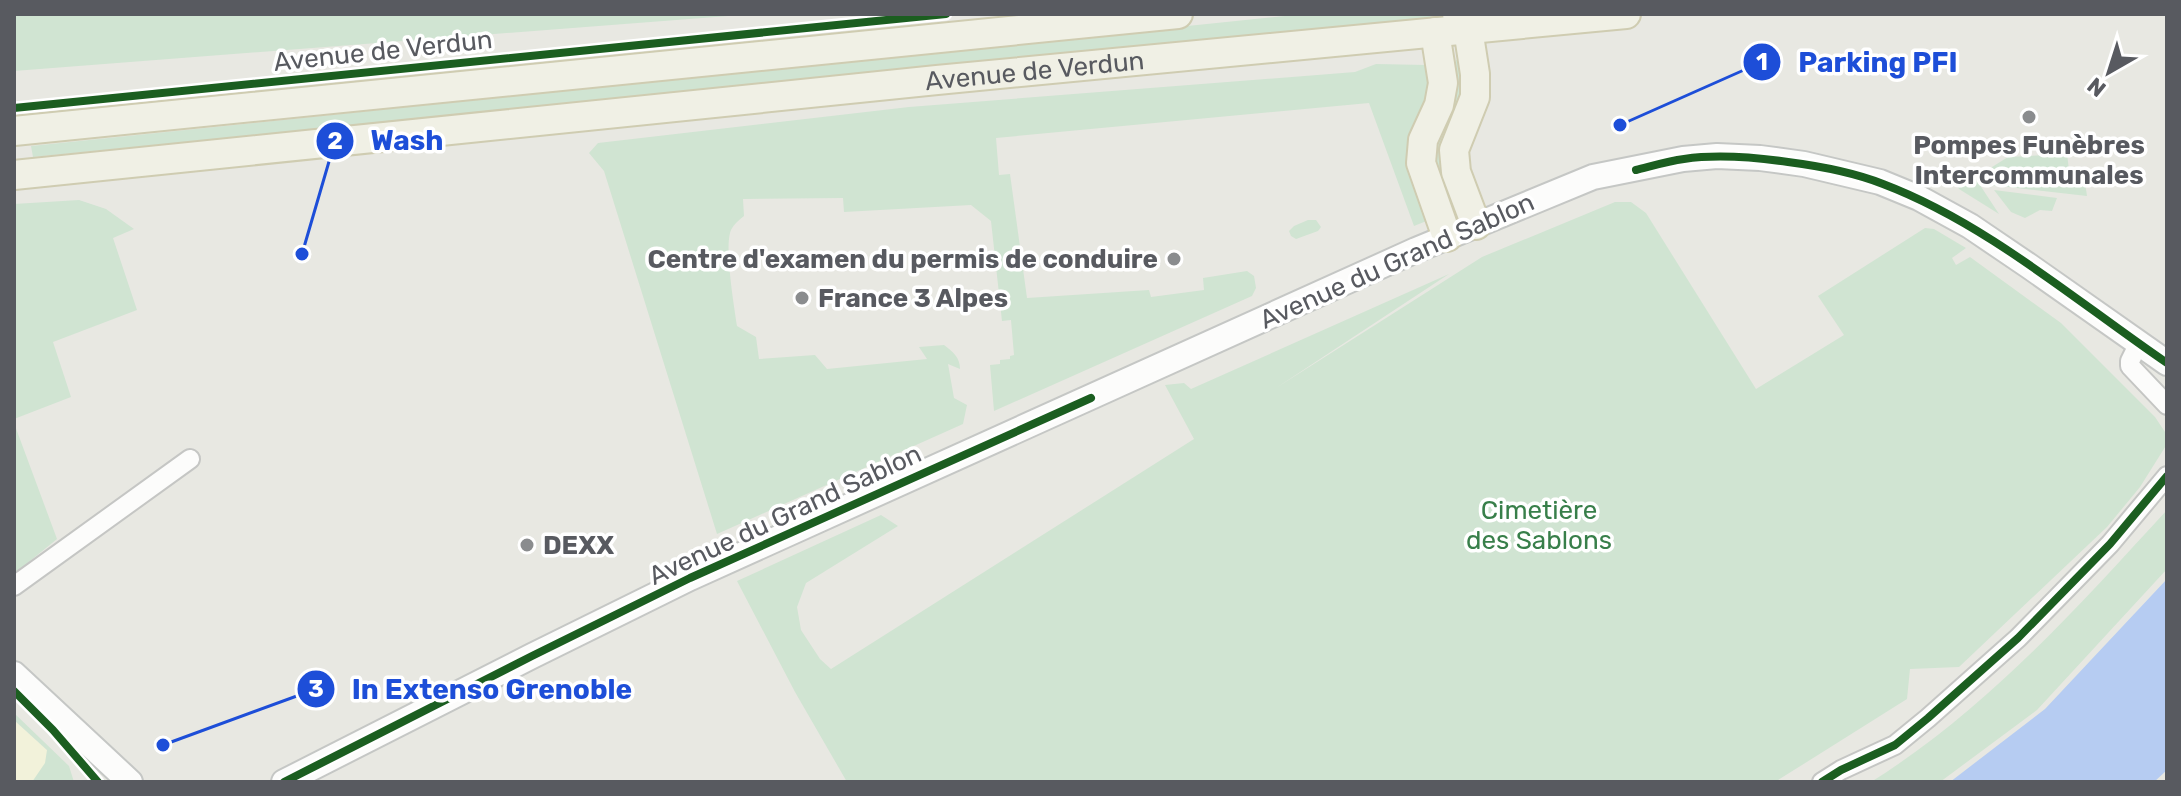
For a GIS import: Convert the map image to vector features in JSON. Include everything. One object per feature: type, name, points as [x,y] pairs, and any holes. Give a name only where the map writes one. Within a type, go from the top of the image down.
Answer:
[{"type":"main road","name":"Avenue de Verdun","points":[[14,131],[1178,14]]},
{"type":"main road","points":[[1476,225],[1456,172],[1454,150],[1475,97],[1475,74],[1460,18],[1626,14]]},
{"type":"main road","name":"Avenue de Verdun","points":[[14,175],[1435,32],[1460,18]]},
{"type":"main road","points":[[1435,32],[1443,83],[1439,105],[1423,140],[1421,163],[1447,237]]},
{"type":"street","name":"Avenue du Grand Sablon","points":[[284,782],[690,578],[1447,237],[1593,177],[1683,159],[1717,156],[1804,164],[1880,182],[1938,208],[2029,266],[2167,363]]},
{"type":"street","points":[[2139,343],[2130,366],[2167,405]]},
{"type":"street","points":[[14,586],[190,459]]},
{"type":"street","points":[[1822,782],[1895,745],[1928,718],[2018,638],[2110,544],[2167,476]]},
{"type":"street","points":[[14,674],[130,782]]},
{"type":"street","points":[[100,756],[115,782]]},
{"type":"shaded area","points":[[14,720],[47,750],[53,782],[14,782]]},
{"type":"green space","points":[[14,14],[754,14],[14,71]]},
{"type":"green space","points":[[1304,14],[1437,14],[1425,19],[33,157],[31,146]]},
{"type":"green space","points":[[1466,59],[1463,205],[1453,209],[1435,165],[1435,146],[1455,95],[1456,60]]},
{"type":"green space","points":[[1376,64],[1426,65],[1433,70],[1434,218],[1414,226],[1369,103],[996,138],[999,175],[1010,174],[1027,298],[1149,290],[1151,297],[1204,290],[1203,278],[1247,271],[1254,276],[1256,288],[1252,296],[994,411],[990,365],[1000,364],[1000,360],[1010,359],[1014,355],[1011,320],[1002,321],[991,221],[971,205],[844,212],[843,198],[743,199],[744,216],[732,228],[729,238],[730,276],[737,326],[756,337],[759,359],[815,355],[827,369],[927,359],[919,347],[944,345],[960,365],[960,369],[948,364],[954,398],[967,405],[963,424],[717,534],[604,171],[589,153],[598,143],[909,107],[1355,72]]},
{"type":"green space","points":[[2067,154],[2069,170],[2083,169],[2087,196],[1991,185],[1984,172],[2008,157]]},
{"type":"green space","points":[[1974,176],[1999,214],[1959,189]]},
{"type":"green space","points":[[1994,190],[2057,198],[2052,211],[2040,210],[2025,218],[2011,212]]},
{"type":"green space","points":[[79,200],[106,209],[134,229],[113,238],[137,310],[53,342],[71,397],[14,419],[14,204]]},
{"type":"green space","name":"Cimetière des Sablons","points":[[1615,202],[1631,202],[1646,213],[1756,389],[1844,335],[1818,296],[1925,228],[1934,229],[1966,248],[1952,258],[1956,265],[1970,257],[2061,323],[2155,417],[2167,435],[2167,444],[2140,487],[2107,527],[1959,667],[1910,669],[1907,699],[1775,782],[847,782],[795,692],[737,581],[881,515],[898,526],[806,583],[797,607],[801,630],[820,659],[831,669],[1194,439],[1165,385],[1184,383],[1191,389],[1449,274],[1276,388],[1482,257]]},
{"type":"green space","points":[[1316,220],[1321,227],[1318,231],[1296,239],[1291,236],[1289,231],[1294,226]]},
{"type":"green space","points":[[14,423],[57,539],[14,574]]},
{"type":"green space","points":[[2167,510],[2167,569],[2037,710],[1940,782],[1871,782],[1953,723],[2028,656]]},
{"type":"green space","points":[[14,713],[69,766],[74,782],[32,782],[45,763],[47,750],[14,720]]},
{"type":"water","points":[[2167,579],[2167,770],[2154,782],[1950,782],[2045,709]]},
{"type":"cycle path","points":[[14,108],[946,14]]},
{"type":"cycle path","points":[[1636,170],[1684,159],[1736,157],[1812,165],[1872,180],[1921,200],[1994,241],[2167,363]]},
{"type":"cycle path","points":[[284,782],[690,578],[1091,398]]},
{"type":"cycle path","points":[[1822,782],[1895,745],[1928,718],[2018,638],[2110,544],[2167,476]]},
{"type":"cycle path","points":[[14,691],[98,782]]},
{"type":"place","name":"Pompes Funèbres Intercommunales","points":[[2029,117]]},
{"type":"place","name":"Parking PFI","points":[[1620,125]]},
{"type":"place","name":"Wash","points":[[302,254]]},
{"type":"place","name":"Centre d'examen du permis de conduire","points":[[1174,259]]},
{"type":"place","name":"France 3 Alpes","points":[[802,298]]},
{"type":"place","name":"DEXX","points":[[527,545]]},
{"type":"place","name":"In Extenso Grenoble","points":[[163,745]]}]
